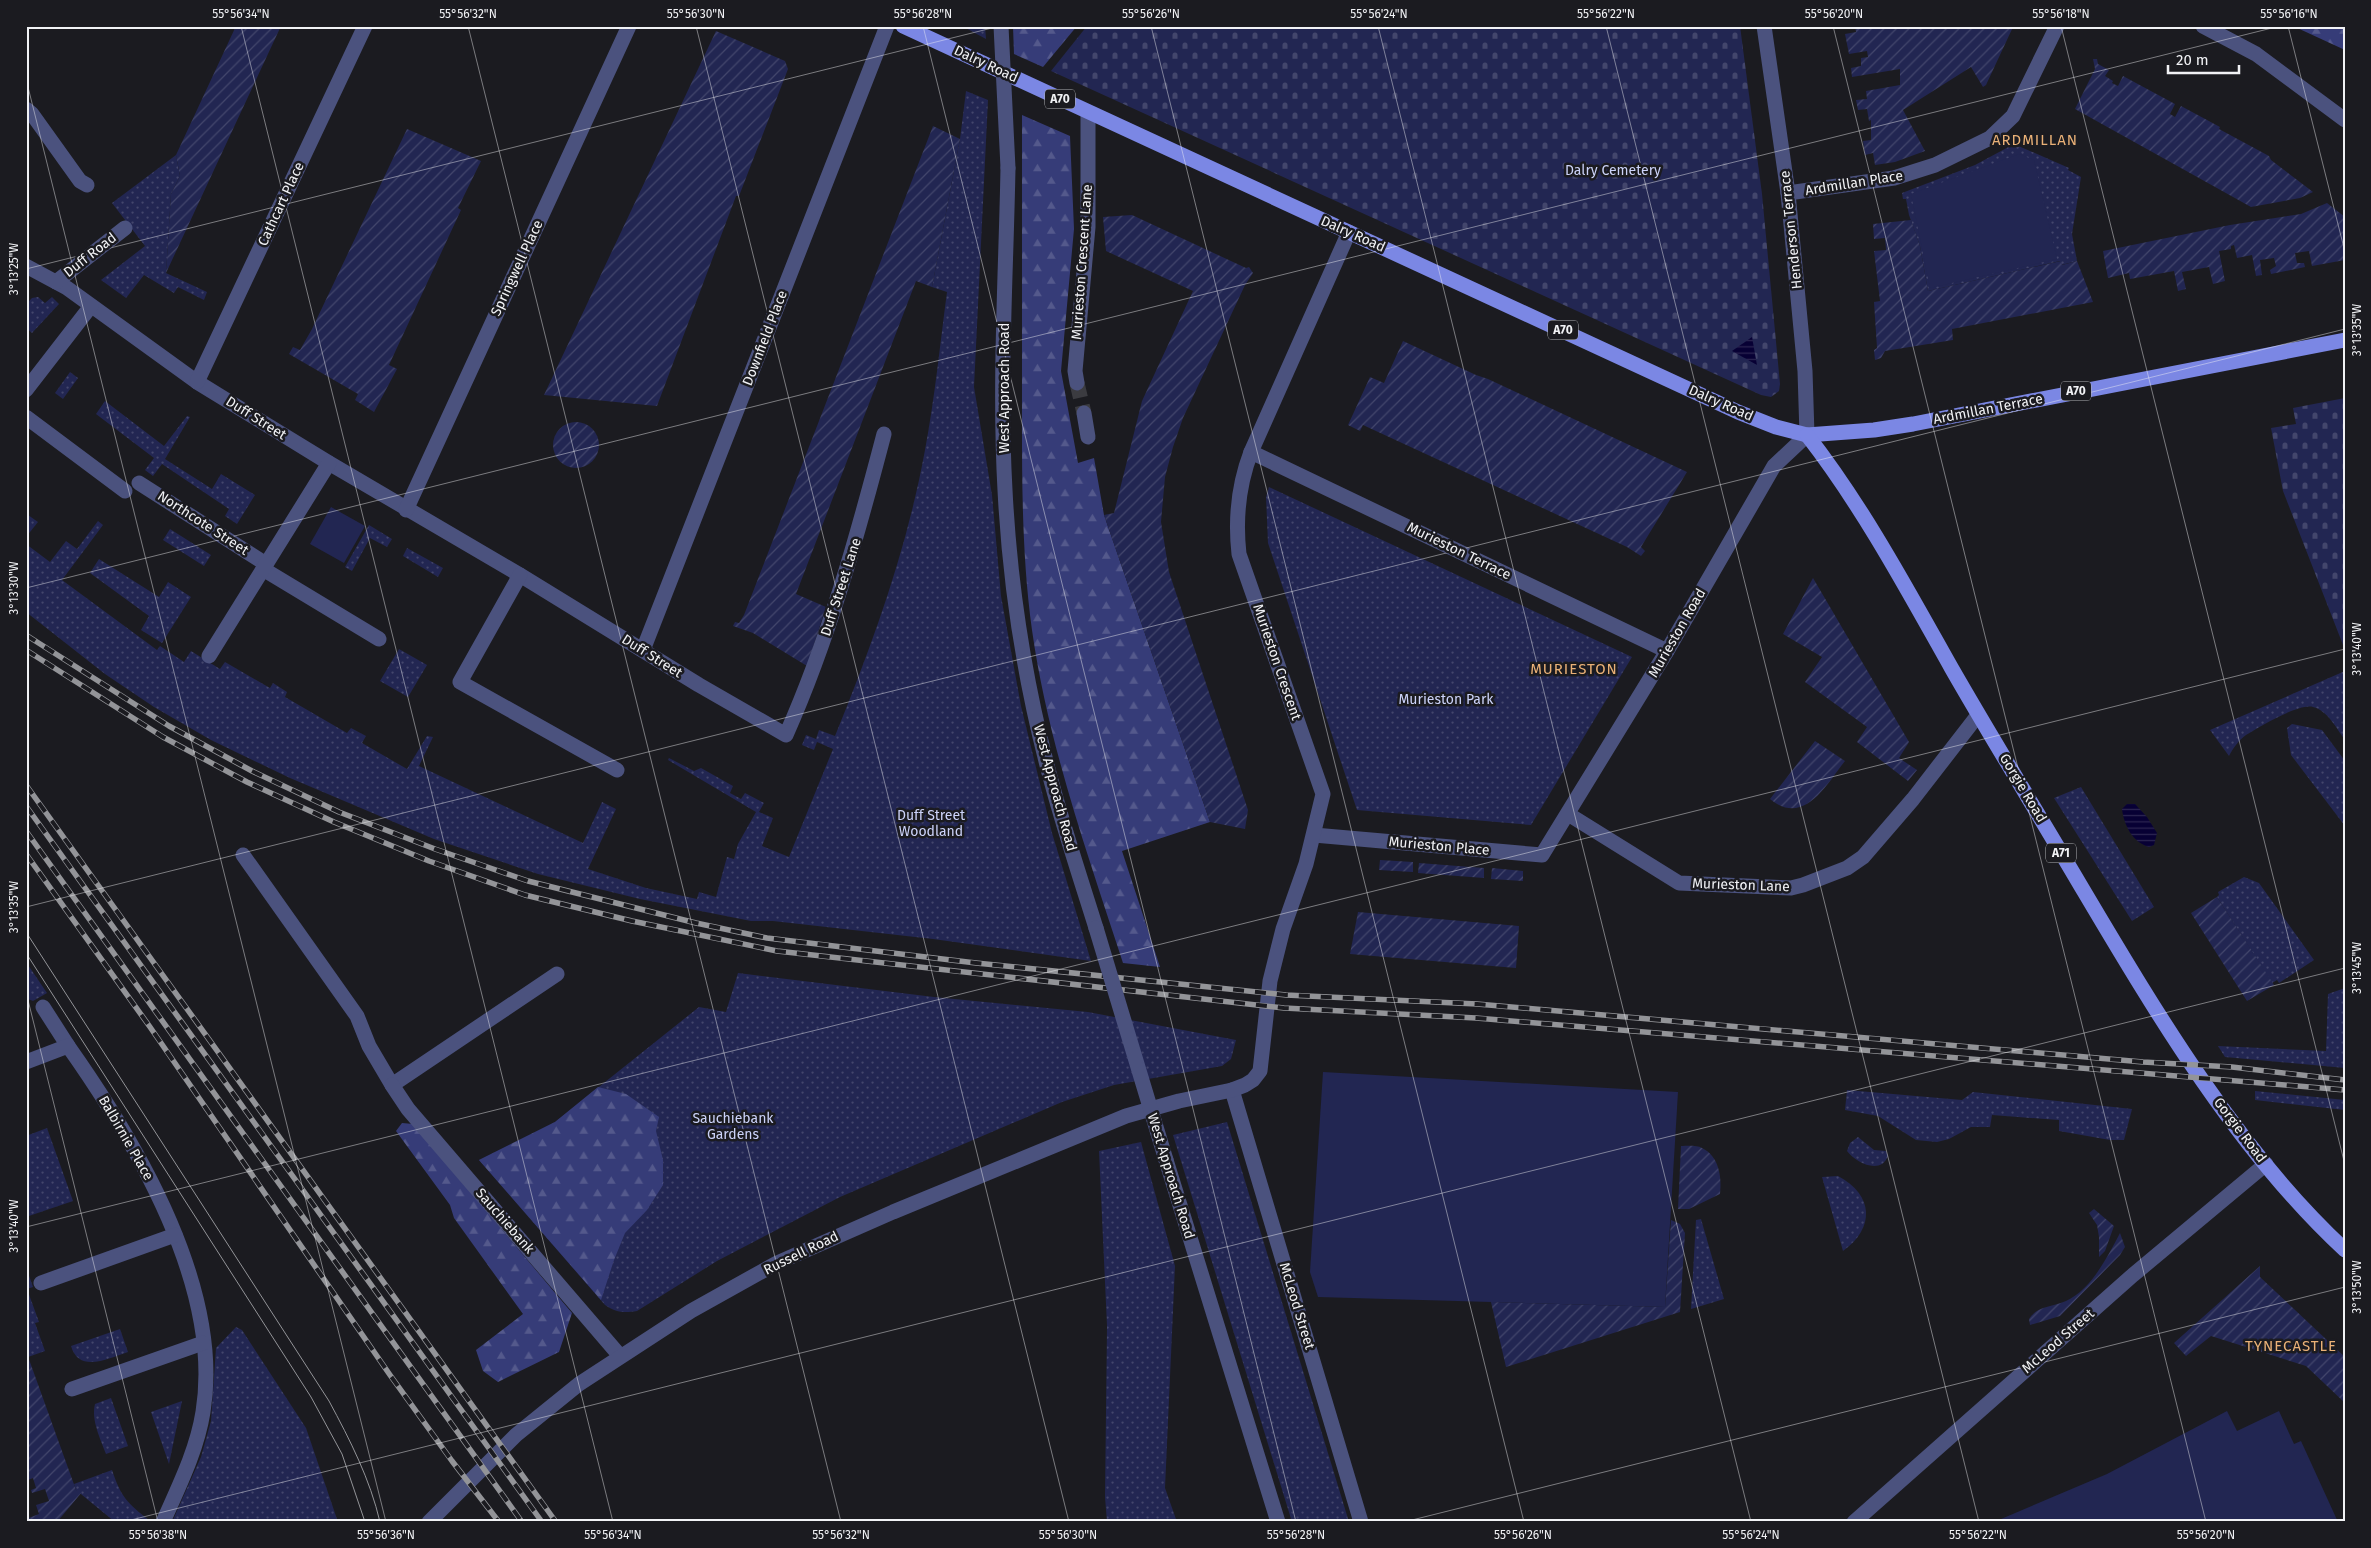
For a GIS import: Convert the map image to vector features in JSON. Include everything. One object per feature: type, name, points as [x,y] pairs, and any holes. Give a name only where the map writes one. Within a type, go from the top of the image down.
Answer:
[{"type":"main road","name":"Dalry Road","points":[[903,26],[1738,412],[1776,427],[1807,435]]},
{"type":"main road","name":"Ardmillan Terrace","points":[[1807,435],[1874,430],[1913,424],[2345,340]]},
{"type":"main road","name":"Gorgie Road","points":[[1807,435],[1849,491],[1978,715],[2116,946],[2183,1051],[2266,1164],[2308,1214],[2345,1250]]},
{"type":"street","name":"Cathcart Place","points":[[197,382],[365,26]]},
{"type":"street","name":"Springwell Place","points":[[406,510],[629,26]]},
{"type":"street","name":"Downfield Place","points":[[644,650],[888,26]]},
{"type":"street","name":"West Approach Road","points":[[1001,26],[1008,168],[1003,411],[1004,490],[1013,583],[1029,686],[1051,782],[1278,1522]]},
{"type":"street","name":"Henderson Terrace","points":[[1764,26],[1788,193],[1805,371],[1807,435]]},
{"type":"street","name":"Ardmillan Place","points":[[1788,193],[1894,178],[1935,165],[1990,138],[2013,116],[2057,26]]},
{"type":"street","points":[[2203,26],[2256,54],[2345,120]]},
{"type":"street","points":[[26,109],[32,114],[80,181],[88,185]]},
{"type":"street","name":"Murieston Crescent Lane","points":[[1077,382],[1075,371],[1088,227],[1088,112]]},
{"type":"street","name":"Duff Road","points":[[56,282],[125,228]]},
{"type":"street","name":"Murieston Crescent","points":[[1232,1090],[1245,1086],[1260,1071],[1270,981],[1283,929],[1314,835],[1323,794],[1239,554],[1236,514],[1238,494],[1251,452],[1349,232]]},
{"type":"street","name":"Duff Road","points":[[26,266],[56,282],[91,306]]},
{"type":"street","name":"Duff Street","points":[[91,306],[197,382],[328,463],[520,575],[786,735]]},
{"type":"street","points":[[26,390],[91,306]]},
{"type":"street","points":[[1084,413],[1088,437]]},
{"type":"street","points":[[26,417],[125,490]]},
{"type":"street","name":"Duff Street Lane","points":[[786,735],[805,692],[836,607],[884,434]]},
{"type":"street","name":"Murieston Road","points":[[1553,836],[1667,651],[1774,466],[1807,435]]},
{"type":"street","name":"Murieston Terrace","points":[[1251,452],[1667,651]]},
{"type":"street","points":[[209,656],[328,463]]},
{"type":"street","name":"Northcote Street","points":[[139,483],[265,567],[379,639]]},
{"type":"street","points":[[520,575],[460,682],[617,770]]},
{"type":"street","name":"Murieston Lane","points":[[1568,814],[1679,883],[1791,888],[1847,868],[1863,857],[1913,799],[1978,715]]},
{"type":"street","name":"Murieston Place","points":[[1314,835],[1542,855],[1553,836]]},
{"type":"street","name":"Sauchiebank","points":[[243,855],[357,1016],[369,1046],[408,1109],[620,1356]]},
{"type":"street","points":[[392,1084],[557,974]]},
{"type":"street","name":"Balbirnie Place","points":[[43,1007],[122,1128],[153,1185],[175,1235],[198,1314],[206,1378],[200,1425],[196,1442],[163,1522]]},
{"type":"street","points":[[26,1062],[68,1046]]},
{"type":"street","name":"McLeod Street","points":[[1232,1090],[1361,1522]]},
{"type":"street","name":"Russell Road","points":[[429,1522],[516,1435],[554,1403],[620,1356],[691,1311],[777,1263],[893,1212],[1126,1116],[1178,1101],[1232,1090]]},
{"type":"street","name":"McLeod Street","points":[[1854,1522],[2133,1276],[2266,1164]]},
{"type":"street","points":[[41,1284],[175,1235]]},
{"type":"street","points":[[72,1389],[203,1343]]},
{"type":"green space","points":[[236,26],[281,26],[166,273],[171,194],[180,176],[176,155]]},
{"type":"green space","points":[[962,26],[985,26],[986,39]]},
{"type":"green space","points":[[1013,26],[1077,26],[1043,67],[1014,54]]},
{"type":"green space","name":"Dalry Cemetery","points":[[1087,26],[1740,26],[1762,194],[1780,384],[1779,391],[1771,397],[1761,395],[1051,71]]},
{"type":"green space","points":[[1855,26],[2013,27],[1986,85],[1983,87],[1971,67],[1903,110],[1925,151],[1895,162],[1875,165],[1873,153],[1865,155],[1863,141],[1871,140],[1871,120],[1869,121],[1867,109],[1858,110],[1856,100],[1867,99],[1866,91],[1900,85],[1900,69],[1852,77],[1851,68],[1861,66],[1861,58],[1868,57],[1867,51],[1849,54],[1845,34],[1856,32]]},
{"type":"green space","points":[[2293,26],[2345,26],[2345,50]]},
{"type":"green space","points":[[716,31],[785,61],[788,69],[739,196],[736,196],[657,406],[544,395]]},
{"type":"green space","points":[[2093,59],[2097,59],[2098,64],[2109,70],[2105,76],[2113,81],[2112,83],[2118,86],[2123,76],[2175,104],[2170,114],[2175,117],[2181,106],[2220,127],[2219,129],[2269,156],[2271,160],[2313,192],[2300,198],[2251,207],[2075,109],[2095,69]]},
{"type":"green space","name":"Duff Street Woodland","points":[[966,91],[988,100],[974,387],[992,495],[1001,596],[1021,706],[1052,833],[1091,961],[933,939],[773,921],[751,921],[640,899],[538,874],[434,839],[290,778],[211,740],[154,707],[105,674],[26,612],[26,544],[50,562],[66,541],[77,549],[98,521],[103,525],[62,580],[157,650],[160,646],[184,662],[191,651],[220,669],[225,662],[270,688],[273,683],[287,692],[285,697],[347,733],[351,728],[366,736],[362,743],[407,769],[427,736],[433,737],[419,766],[583,843],[602,802],[616,809],[588,869],[646,888],[697,899],[699,892],[716,897],[727,857],[734,859],[738,844],[756,812],[668,760],[669,758],[694,771],[701,768],[733,786],[730,793],[741,799],[745,793],[764,803],[759,812],[773,818],[762,846],[789,857],[833,749],[817,742],[814,750],[802,745],[806,735],[816,739],[819,730],[835,736],[863,666],[888,595],[918,487],[932,410],[947,292],[932,287],[960,139]]},
{"type":"green space","points":[[1022,115],[1070,136],[1074,229],[1061,371],[1078,463],[1094,458],[1104,515],[1210,822],[1122,851],[1160,967],[1123,963],[1070,799],[1048,715],[1032,630],[1024,540],[1022,479]]},
{"type":"green space","points":[[933,126],[960,139],[932,287],[916,281],[796,594],[826,607],[807,666],[753,633],[733,626],[735,622],[739,623],[744,615]]},
{"type":"green space","points":[[407,129],[481,161],[458,208],[461,210],[389,365],[397,369],[374,412],[355,400],[358,394],[289,354],[293,347],[300,350],[312,329]]},
{"type":"green space","points":[[2014,144],[2069,168],[2068,170],[2081,177],[2072,234],[2077,261],[2061,265],[2060,261],[1928,291],[1920,246],[1909,215],[1906,199],[1903,199],[1902,193],[1975,165]]},
{"type":"green space","points":[[2019,154],[2034,160],[2057,259],[1930,288],[1911,194]]},
{"type":"green space","points":[[176,155],[180,176],[171,194],[166,273],[207,292],[204,300],[178,287],[174,293],[144,275],[126,298],[101,280],[145,246],[112,203]]},
{"type":"green space","points":[[2327,203],[2345,217],[2345,260],[2312,266],[2309,251],[2295,253],[2297,263],[2304,263],[2305,267],[2271,274],[2270,270],[2276,266],[2274,258],[2260,260],[2262,275],[2256,276],[2252,255],[2237,258],[2234,245],[2231,246],[2231,249],[2219,251],[2225,281],[2213,284],[2209,267],[2182,272],[2186,289],[2178,291],[2174,271],[2130,279],[2129,273],[2108,278],[2103,251],[2230,225],[2301,214]]},
{"type":"green space","points":[[1132,215],[1246,268],[1249,267],[1253,273],[1245,285],[1183,418],[1165,477],[1161,522],[1169,572],[1248,810],[1245,829],[1210,822],[1104,515],[1114,513],[1142,401],[1193,291],[1106,251],[1103,217]]},
{"type":"green space","points":[[1911,220],[1920,246],[1928,291],[2061,261],[2062,265],[2077,261],[2093,302],[1952,329],[1953,340],[1885,351],[1881,358],[1875,360],[1874,350],[1877,348],[1874,302],[1880,301],[1874,251],[1886,250],[1885,238],[1874,239],[1873,224]]},
{"type":"green space","points":[[38,297],[45,303],[52,297],[59,304],[32,333],[26,328],[26,304],[32,298]]},
{"type":"green space","points":[[1403,341],[1687,472],[1641,547],[1645,551],[1641,556],[1627,547],[1363,425],[1360,431],[1348,425],[1370,377],[1384,383]]},
{"type":"green space","points":[[70,372],[78,378],[63,399],[55,393]]},
{"type":"green space","points":[[2345,398],[2345,650],[2283,491],[2271,428],[2296,424],[2293,408]]},
{"type":"green space","points":[[105,401],[164,446],[187,416],[190,417],[165,459],[212,489],[221,474],[255,495],[237,524],[225,516],[229,509],[162,464],[153,476],[145,470],[154,458],[96,414]]},
{"type":"green space","points":[[581,422],[593,428],[598,436],[598,454],[593,462],[585,467],[571,468],[559,462],[554,454],[553,440],[559,428],[567,423]]},
{"type":"green space","name":"Murieston Park","points":[[1269,487],[1632,657],[1531,825],[1357,810],[1268,543],[1266,497]]},
{"type":"green space","points":[[331,507],[365,526],[344,563],[310,544]]},
{"type":"green space","points":[[28,515],[38,522],[26,537],[26,518]]},
{"type":"green space","points":[[369,525],[392,539],[387,547],[370,538],[352,571],[345,567]]},
{"type":"green space","points":[[170,529],[211,555],[204,566],[163,540]]},
{"type":"green space","points":[[407,548],[443,568],[438,577],[403,556]]},
{"type":"green space","points":[[99,559],[159,597],[168,582],[191,597],[162,643],[141,630],[149,616],[90,573]]},
{"type":"green space","points":[[1813,578],[1909,742],[1899,758],[1917,770],[1908,781],[1857,742],[1867,727],[1805,682],[1822,657],[1783,634]]},
{"type":"green space","points":[[399,649],[427,665],[408,697],[380,681]]},
{"type":"green space","points":[[2345,671],[2345,740],[2327,716],[2313,707],[2298,709],[2279,716],[2246,735],[2234,747],[2229,756],[2210,730]]},
{"type":"green space","points":[[2292,724],[2322,730],[2345,761],[2345,826],[2291,755],[2287,728]]},
{"type":"green space","points":[[1815,741],[1845,761],[1830,781],[1813,800],[1804,806],[1793,808],[1782,806],[1770,799]]},
{"type":"green space","points":[[2081,787],[2154,907],[2132,921],[2054,798]]},
{"type":"green space","points":[[1380,860],[1413,862],[1413,872],[1379,870]]},
{"type":"green space","points":[[1419,863],[1484,868],[1484,878],[1418,873]]},
{"type":"green space","points":[[1492,868],[1523,871],[1523,881],[1491,879]]},
{"type":"green space","points":[[2244,877],[2259,883],[2314,960],[2279,983],[2277,980],[2272,983],[2217,897],[2219,895],[2218,892]]},
{"type":"green space","points":[[2217,897],[2274,985],[2247,1001],[2191,913]]},
{"type":"green space","points":[[1358,912],[1519,926],[1516,968],[1350,954]]},
{"type":"green space","points":[[26,962],[47,993],[33,1001],[28,999],[26,995]]},
{"type":"green space","name":"Sauchiebank Gardens","points":[[738,973],[934,997],[1088,1012],[1236,1040],[1231,1059],[1222,1066],[1114,1085],[1062,1102],[840,1197],[717,1261],[637,1311],[613,1310],[605,1305],[479,1160],[555,1122],[699,1007],[726,1012]]},
{"type":"green space","points":[[2345,988],[2345,1068],[2225,1057],[2218,1046],[2326,1051],[2328,994]]},
{"type":"green space","points":[[1323,1072],[1678,1092],[1665,1307],[1318,1297],[1310,1272]]},
{"type":"green space","points":[[598,1087],[626,1094],[659,1117],[656,1131],[663,1160],[663,1185],[647,1210],[625,1233],[601,1300],[479,1160],[555,1122]]},
{"type":"green space","points":[[1847,1090],[1962,1100],[1973,1092],[2132,1109],[2124,1140],[2110,1140],[2059,1131],[2059,1120],[1992,1115],[1990,1127],[1971,1127],[1949,1139],[1937,1142],[1916,1140],[1878,1116],[1845,1110]]},
{"type":"green space","points":[[2255,1091],[2345,1100],[2345,1110],[2255,1100]]},
{"type":"green space","points":[[1227,1122],[1349,1522],[1292,1522],[1173,1135]]},
{"type":"green space","points":[[402,1123],[413,1124],[572,1313],[559,1352],[498,1382],[483,1371],[476,1350],[523,1314],[454,1218],[450,1205],[396,1131]]},
{"type":"green space","points":[[47,1128],[73,1201],[26,1217],[26,1136]]},
{"type":"green space","points":[[1858,1137],[1874,1150],[1886,1151],[1888,1156],[1885,1162],[1874,1166],[1856,1160],[1847,1151],[1850,1143]]},
{"type":"green space","points":[[1141,1142],[1175,1266],[1165,1488],[1177,1522],[1107,1522],[1105,1497],[1107,1326],[1099,1151]]},
{"type":"green space","points":[[1681,1146],[1697,1146],[1708,1152],[1716,1162],[1720,1174],[1720,1194],[1689,1209],[1678,1209]]},
{"type":"green space","points":[[1838,1176],[1858,1192],[1864,1202],[1866,1212],[1861,1232],[1843,1251],[1822,1177]]},
{"type":"green space","points":[[2094,1209],[2114,1226],[2105,1251],[2099,1257],[2097,1225],[2089,1213]]},
{"type":"green space","points":[[1701,1219],[1724,1299],[1691,1309],[1696,1220]]},
{"type":"green space","points":[[1671,1220],[1680,1224],[1685,1233],[1680,1312],[1506,1367],[1491,1302],[1665,1307]]},
{"type":"green space","points":[[2120,1233],[2125,1247],[2120,1255],[2060,1316],[2030,1325],[2029,1319],[2036,1312],[2075,1296],[2091,1281]]},
{"type":"green space","points":[[2260,1266],[2260,1277],[2345,1357],[2345,1403],[2306,1366],[2211,1336],[2186,1356],[2174,1343]]},
{"type":"green space","points":[[26,1267],[33,1287],[27,1289],[39,1322],[35,1323],[45,1351],[28,1357],[26,1351]]},
{"type":"green space","points":[[236,1327],[242,1330],[306,1428],[338,1522],[172,1522],[201,1457],[211,1421],[216,1348]]},
{"type":"green space","points":[[120,1329],[128,1352],[95,1362],[81,1360],[75,1355],[71,1346]]},
{"type":"green space","points":[[26,1351],[76,1490],[82,1492],[57,1522],[26,1522],[26,1519],[39,1514],[36,1505],[49,1501],[45,1489],[32,1493],[31,1490],[36,1488],[33,1478],[28,1480],[26,1454],[28,1453],[26,1447]]},
{"type":"green space","points":[[111,1398],[128,1446],[106,1454],[97,1429],[94,1410],[95,1404]]},
{"type":"green space","points":[[182,1401],[169,1464],[151,1412]]},
{"type":"green space","points":[[2227,1411],[2237,1431],[2279,1411],[2294,1444],[2301,1441],[2338,1522],[1994,1522],[2107,1474]]},
{"type":"green space","points":[[112,1470],[118,1487],[126,1499],[149,1520],[148,1522],[115,1522],[76,1490],[74,1484]]},
{"type":"shaded area","points":[[1752,337],[1757,365],[1732,351]]},
{"type":"shaded area","points":[[2127,804],[2135,804],[2147,817],[2157,833],[2154,845],[2149,847],[2143,845],[2130,832],[2122,809]]},
{"type":"tunnel","points":[[1077,383],[1084,413]]},
{"type":"tram line","points":[[26,932],[329,1401],[365,1475],[380,1522]]},
{"type":"tram line","points":[[26,953],[311,1397],[342,1454],[365,1522]]},
{"type":"railway","points":[[26,635],[169,726],[252,771],[339,812],[435,849],[528,881],[696,923],[767,938],[976,963],[1286,995],[1477,1004],[2143,1062],[2232,1067],[2345,1080]]},
{"type":"railway","points":[[26,650],[163,737],[247,782],[334,822],[429,861],[525,895],[632,921],[777,951],[1284,1008],[1476,1018],[2345,1090]]},
{"type":"railway","points":[[26,785],[556,1522]]},
{"type":"railway","points":[[26,806],[542,1522]]},
{"type":"railway","points":[[26,831],[522,1522]]},
{"type":"railway","points":[[26,854],[150,1027],[390,1375],[499,1522]]},
{"type":"district","name":"ARDMILLAN","points":[[2035,140]]},
{"type":"district","name":"MURIESTON","points":[[1574,669]]},
{"type":"district","name":"TYNECASTLE","points":[[2291,1346]]}]
